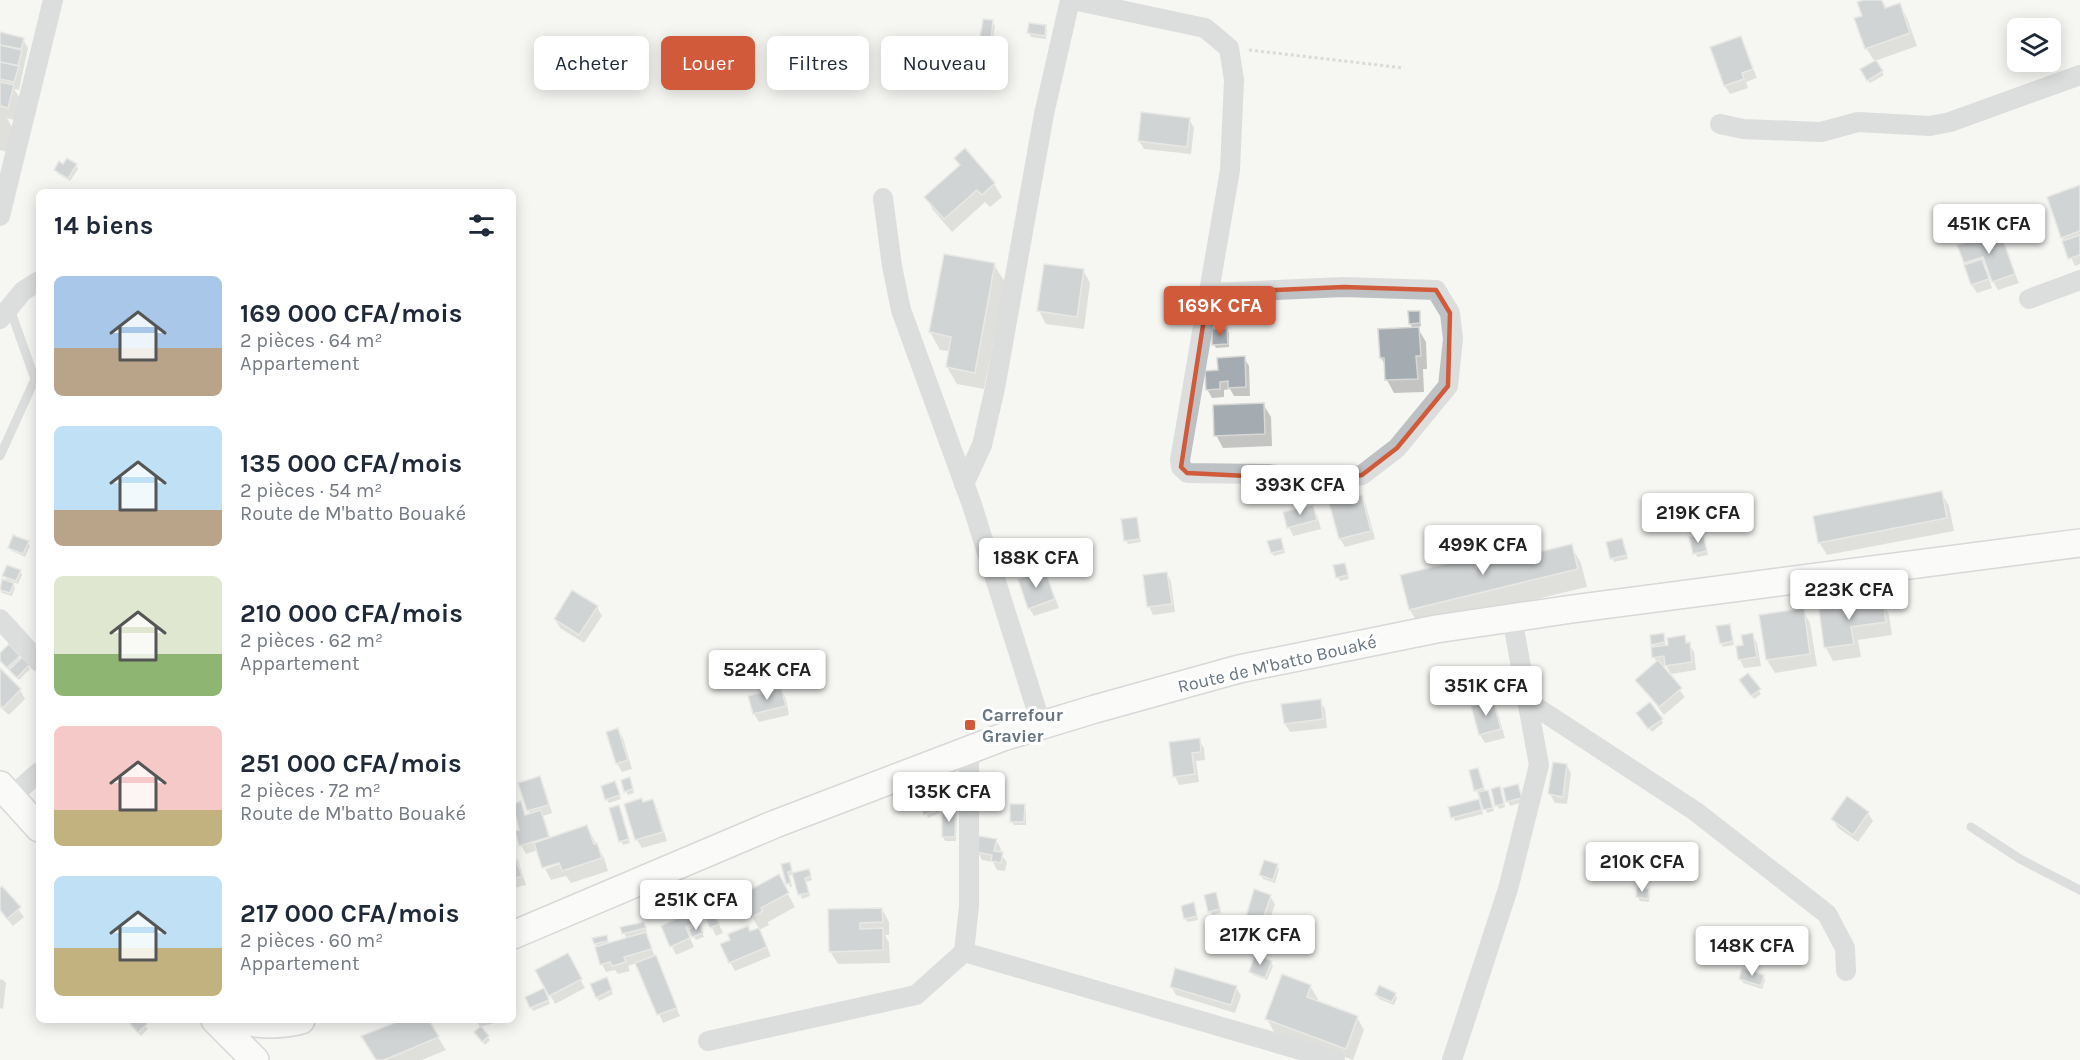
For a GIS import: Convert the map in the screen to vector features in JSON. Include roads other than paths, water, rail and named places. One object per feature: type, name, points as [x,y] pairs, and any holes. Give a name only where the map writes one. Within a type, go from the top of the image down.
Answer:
[{"type":"street","points":[[0,216],[53,0]]},
{"type":"street","points":[[964,484],[982,445],[995,388],[1044,114],[1072,0],[1205,28],[1229,48],[1234,80],[1230,170],[1180,460],[1181,467],[1187,473],[1268,474],[1329,480],[1362,476],[1397,448],[1448,386],[1453,339],[1450,313],[1436,290],[1344,287],[1209,293]]},
{"type":"street","points":[[1720,124],[1743,129],[1821,132],[1858,122],[1930,126],[1950,122],[2080,75]]},
{"type":"street","points":[[883,198],[892,266],[901,309],[996,578],[1041,724]]},
{"type":"street","points":[[2029,299],[2080,280]]},
{"type":"street","points":[[5,313],[22,291],[36,283]]},
{"type":"street","name":"Route de M'batto Bouaké","points":[[516,934],[775,824],[969,750],[1041,724],[1239,669],[1436,629],[2080,543]]},
{"type":"street","points":[[1452,1060],[1508,889],[1539,765],[1512,618]]},
{"type":"street","points":[[0,619],[36,659]]},
{"type":"street","points":[[1527,701],[1695,811],[1827,914],[1845,948],[1846,971]]},
{"type":"street","points":[[708,1041],[916,995],[964,952],[969,906],[969,750]]},
{"type":"street","points":[[36,774],[5,791],[36,825]]},
{"type":"street","points":[[964,952],[1335,1060]]},
{"type":"street","points":[[218,1023],[255,1060]]},
{"type":"street","points":[[253,1023],[284,1025],[291,1023]]},
{"type":"lane","points":[[0,456],[35,379],[5,313]]},
{"type":"lane","points":[[1971,827],[2020,860],[2080,890]]},
{"type":"place","name":"Carrefour Gravier","points":[[970,725]]}]
